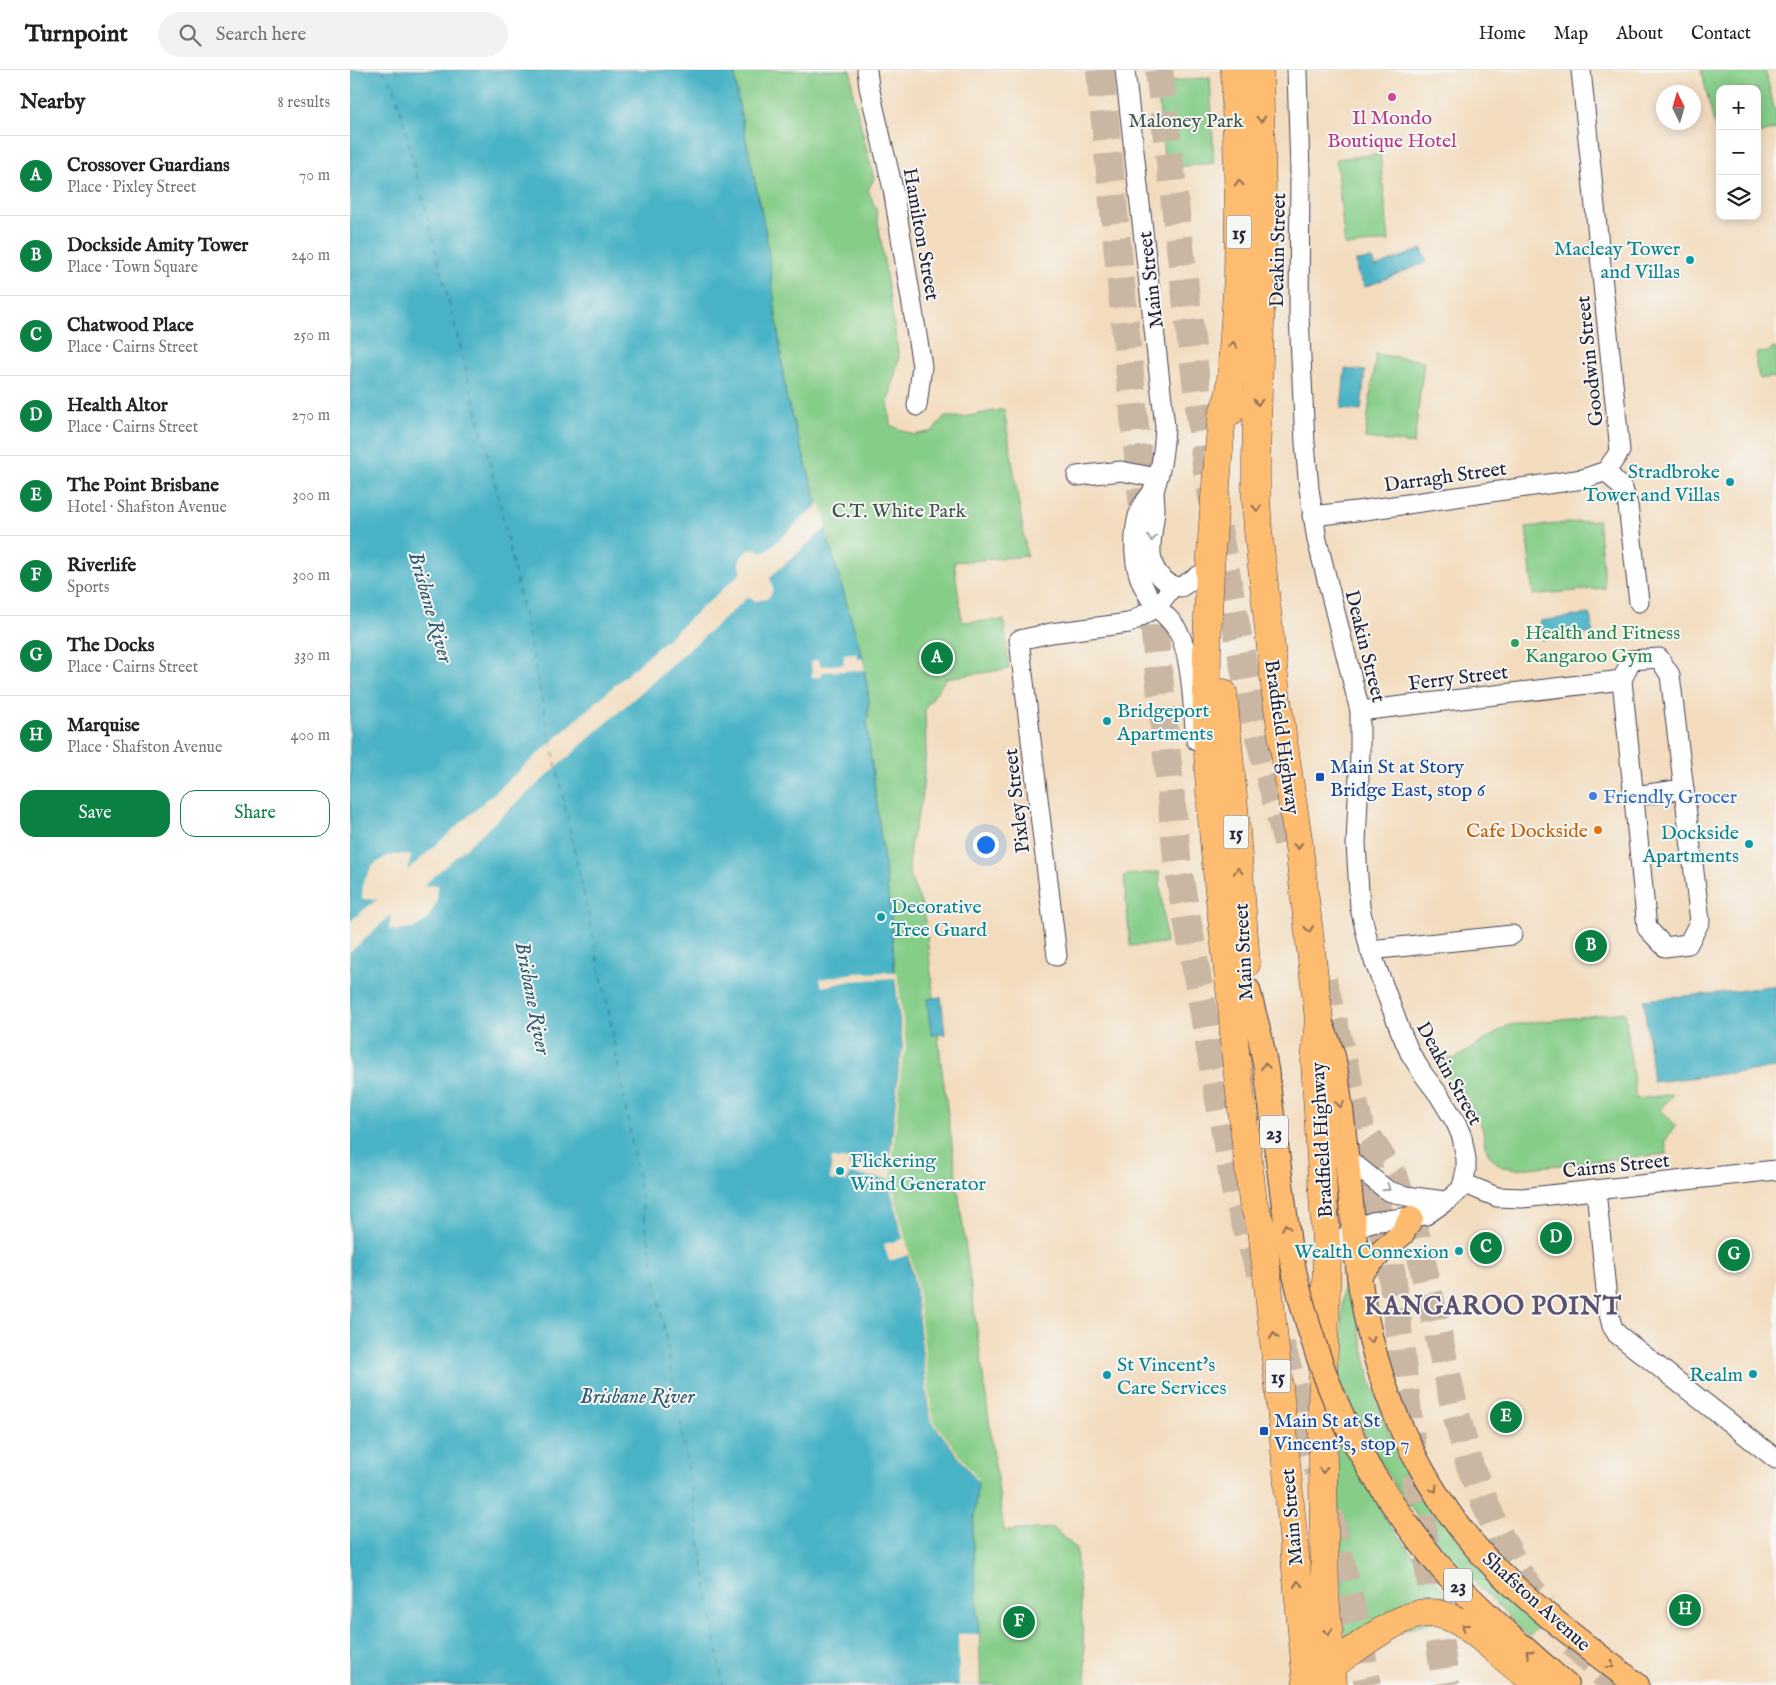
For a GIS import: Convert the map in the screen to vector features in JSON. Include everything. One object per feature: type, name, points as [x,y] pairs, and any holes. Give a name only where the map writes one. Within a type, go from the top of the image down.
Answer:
[{"type":"highway","name":"Bradfield Highway","points":[[1235,70],[1239,208],[1238,277],[1230,394],[1234,458],[1258,530],[1276,694],[1298,839],[1319,1019],[1315,1062],[1327,1259],[1322,1404]]},
{"type":"highway","name":"Bradfield Highway","points":[[1221,674],[1221,605],[1234,458],[1262,257],[1259,70]]},
{"type":"highway","name":"Main Street","points":[[1234,458],[1209,581],[1206,714],[1211,806],[1233,1015],[1234,1042],[1253,1202],[1262,1229],[1307,1685]]},
{"type":"highway","name":"Main Street","points":[[1221,674],[1235,818],[1248,990],[1246,1044],[1265,1202],[1262,1229]]},
{"type":"highway","name":"Main Street","points":[[1322,1404],[1325,1596],[1332,1675]]},
{"type":"highway","points":[[1332,1675],[1398,1622],[1410,1616],[1433,1613],[1453,1619],[1468,1628],[1524,1673],[1548,1685]]},
{"type":"main road","name":"Shafston Avenue","points":[[1248,990],[1263,1053],[1289,1244],[1295,1275],[1306,1321],[1332,1395],[1355,1443],[1370,1468],[1410,1529],[1443,1570],[1507,1632],[1566,1685]]},
{"type":"main road","name":"Shafston Avenue","points":[[1319,1019],[1333,1056],[1348,1159],[1359,1274],[1366,1316],[1380,1372],[1408,1441],[1444,1506],[1482,1553],[1523,1594],[1637,1685]]},
{"type":"main road","points":[[1359,1274],[1380,1252],[1402,1234],[1411,1218]]},
{"type":"street","name":"Hamilton Street","points":[[867,70],[869,87],[893,189],[922,366],[917,406]]},
{"type":"street","name":"Main Street","points":[[1125,70],[1164,406],[1164,446],[1156,484],[1151,552],[1152,562],[1161,578],[1173,586]]},
{"type":"street","name":"Deakin Street","points":[[1297,70],[1300,173],[1299,345],[1305,443],[1312,516],[1360,711],[1360,753],[1356,814],[1357,878],[1363,922],[1370,950],[1385,992],[1410,1052],[1449,1110],[1459,1130],[1466,1159],[1464,1183]]},
{"type":"street","name":"Goodwin Street","points":[[1581,70],[1620,451],[1606,471]]},
{"type":"street","points":[[1606,471],[1623,489],[1628,505],[1639,602]]},
{"type":"street","name":"Darragh Street","points":[[1312,516],[1583,478],[1606,471]]},
{"type":"street","points":[[1077,476],[1121,472],[1156,484]]},
{"type":"street","name":"Main Street","points":[[1156,484],[1141,508],[1136,527],[1135,554],[1140,580],[1157,607],[1170,620],[1179,634],[1186,652],[1202,781],[1211,806]]},
{"type":"street","points":[[1157,607],[1173,586],[1181,587],[1194,580],[1209,581],[1186,652]]},
{"type":"street","name":"Pixley Street","points":[[1057,956],[1019,640],[1051,633],[1128,623],[1157,607]]},
{"type":"street","points":[[1659,658],[1670,675],[1700,921],[1688,944],[1665,947],[1647,928],[1622,680],[1631,660],[1659,658]]},
{"type":"street","name":"Ferry Street","points":[[1360,711],[1622,680]]},
{"type":"street","points":[[1634,796],[1684,789]]},
{"type":"street","points":[[1370,950],[1512,935]]},
{"type":"street","points":[[1348,1159],[1388,1191],[1406,1196],[1445,1201]]},
{"type":"street","name":"Cairns Street","points":[[1464,1183],[1492,1195],[1507,1198],[1776,1170]]},
{"type":"street","points":[[1327,1259],[1342,1240],[1354,1229],[1372,1222],[1426,1215],[1456,1194],[1464,1183]]},
{"type":"street","points":[[1596,1190],[1608,1310],[1612,1326],[1617,1334],[1776,1459]]},
{"type":"green space","name":"C.T. White Park","points":[[734,70],[851,70],[853,94],[874,179],[868,190],[876,209],[899,358],[888,402],[890,425],[914,435],[933,431],[944,417],[964,417],[1004,409],[1027,556],[954,562],[962,622],[1004,620],[1009,669],[946,678],[925,709],[926,747],[922,799],[910,845],[909,875],[924,910],[941,1063],[1004,1531],[1053,1528],[1076,1548],[1087,1685],[980,1685],[979,1634],[972,1534],[977,1482],[930,1419],[915,1285],[888,1179],[899,1068],[903,1047],[895,978],[891,917],[867,727],[869,700],[863,659],[786,396],[766,234],[738,101]]},
{"type":"green space","points":[[1701,70],[1765,70],[1776,115],[1776,129],[1761,133],[1761,85],[1716,85],[1716,131]]},
{"type":"green space","name":"Maloney Park","points":[[1210,77],[1214,163],[1165,168],[1157,83]]},
{"type":"green space","points":[[1380,154],[1389,241],[1345,246],[1336,159]]},
{"type":"green space","points":[[1776,348],[1776,379],[1772,377],[1760,379],[1756,366],[1757,353],[1768,352]]},
{"type":"green space","points":[[1376,354],[1424,361],[1414,444],[1365,438]]},
{"type":"green space","points":[[1598,520],[1605,588],[1533,595],[1526,527]]},
{"type":"green space","points":[[1159,872],[1166,943],[1130,946],[1124,875]]},
{"type":"green space","points":[[1625,1012],[1636,1099],[1673,1094],[1660,1110],[1676,1125],[1665,1141],[1667,1154],[1518,1169],[1502,1167],[1490,1157],[1484,1142],[1483,1129],[1468,1098],[1450,1081],[1433,1056],[1454,1059],[1509,1025]]},
{"type":"green space","points":[[1343,1282],[1349,1284],[1370,1379],[1387,1430],[1405,1462],[1464,1549],[1539,1627],[1529,1637],[1444,1552],[1397,1489],[1361,1428],[1340,1381]]},
{"type":"green space","points":[[1335,1427],[1386,1520],[1419,1562],[1467,1614],[1345,1645]]},
{"type":"water","name":"Brisbane River","points":[[350,70],[734,70],[738,101],[766,234],[786,396],[863,659],[869,700],[867,727],[891,917],[895,978],[903,1047],[899,1068],[888,1179],[915,1285],[930,1419],[978,1482],[972,1534],[979,1634],[980,1685],[350,1685]]},
{"type":"water","points":[[1422,249],[1427,262],[1365,287],[1357,272],[1356,261],[1372,259],[1375,267]]},
{"type":"water","points":[[1345,369],[1365,371],[1361,411],[1341,409]]},
{"type":"water","points":[[1590,614],[1593,633],[1543,640],[1540,621]]},
{"type":"water","points":[[1776,985],[1776,1068],[1653,1082],[1644,1000],[1737,991]]},
{"type":"water","points":[[941,997],[945,1034],[931,1035],[927,999]]},
{"type":"pier","points":[[820,503],[827,527],[770,577],[773,588],[770,596],[766,599],[755,601],[748,597],[423,886],[438,885],[437,902],[427,920],[412,929],[396,931],[389,929],[391,915],[350,952],[350,922],[377,899],[362,899],[363,883],[372,866],[387,856],[403,854],[411,856],[408,870],[742,572],[739,562],[744,553],[756,549],[764,553]]},
{"type":"pier","points":[[856,653],[857,659],[863,659],[865,670],[821,672],[821,677],[812,677],[811,661],[819,660],[820,666],[844,664],[844,654]]},
{"type":"pier","points":[[897,972],[906,1047],[901,1069],[891,1179],[917,1285],[932,1419],[977,1478],[978,1482],[930,1419],[915,1285],[908,1255],[889,1261],[884,1244],[903,1239],[888,1179],[849,1174],[847,1182],[830,1180],[832,1158],[850,1160],[849,1166],[889,1169],[899,1068],[903,1047],[895,978],[851,981],[822,987],[820,979],[855,973]]},
{"type":"pier","points":[[958,1634],[979,1634],[980,1685],[959,1685]]},
{"type":"ferry route","points":[[382,70],[394,86],[498,495],[608,1007],[678,1408],[723,1685]]},
{"type":"tunnel","points":[[1100,70],[1145,528]]},
{"type":"tunnel","points":[[1159,70],[1206,465],[1252,710],[1290,854]]},
{"type":"tunnel","points":[[1150,583],[1178,868],[1235,1190],[1260,1273]]},
{"type":"tunnel","points":[[1323,980],[1359,1122],[1392,1274],[1416,1484],[1446,1685]]},
{"type":"tunnel","points":[[1369,1138],[1395,1179],[1417,1238],[1454,1406],[1470,1466],[1495,1527],[1521,1577],[1544,1606]]},
{"type":"tunnel","points":[[1281,1345],[1319,1472]]},
{"type":"tunnel","points":[[1329,1513],[1357,1629],[1368,1685]]},
{"type":"tunnel","points":[[1573,1643],[1614,1685]]},
{"type":"place","name":"Il Mondo Boutique Hotel","points":[[1392,97]]},
{"type":"place","name":"Macleay Tower and Villas","points":[[1690,260]]},
{"type":"place","name":"Stradbroke Tower and Villas","points":[[1730,482]]},
{"type":"place","name":"Health and Fitness Kangaroo Gym","points":[[1515,643]]},
{"type":"place","name":"Crossover Guardians","points":[[937,658]]},
{"type":"place","name":"Bridgeport Apartments","points":[[1107,721]]},
{"type":"place","name":"Main St at Story Bridge East, stop 6","points":[[1320,777]]},
{"type":"place","name":"Friendly Grocer","points":[[1593,796]]},
{"type":"place","name":"Cafe Dockside","points":[[1598,830]]},
{"type":"place","name":"Dockside Apartments","points":[[1749,844]]},
{"type":"place","name":"Decorative Tree Guard","points":[[881,917]]},
{"type":"place","name":"Dockside Amity Tower","points":[[1591,946]]},
{"type":"place","name":"Flickering Wind Generator","points":[[840,1171]]},
{"type":"place","name":"Health Altor","points":[[1556,1238]]},
{"type":"place","name":"Chatwood Place","points":[[1486,1248]]},
{"type":"place","name":"Wealth Connexion","points":[[1459,1251]]},
{"type":"place","name":"The Docks","points":[[1734,1255]]},
{"type":"place","name":"Realm","points":[[1753,1374]]},
{"type":"place","name":"St Vincent's Care Services","points":[[1107,1375]]},
{"type":"place","name":"The Point Brisbane","points":[[1506,1417]]},
{"type":"place","name":"Main St at St Vincent's, stop 7","points":[[1264,1431]]},
{"type":"place","name":"Marquise","points":[[1685,1610]]},
{"type":"place","name":"Riverlife","points":[[1019,1622]]},
{"type":"district","name":"KANGAROO POINT","points":[[1493,1305]]}]
